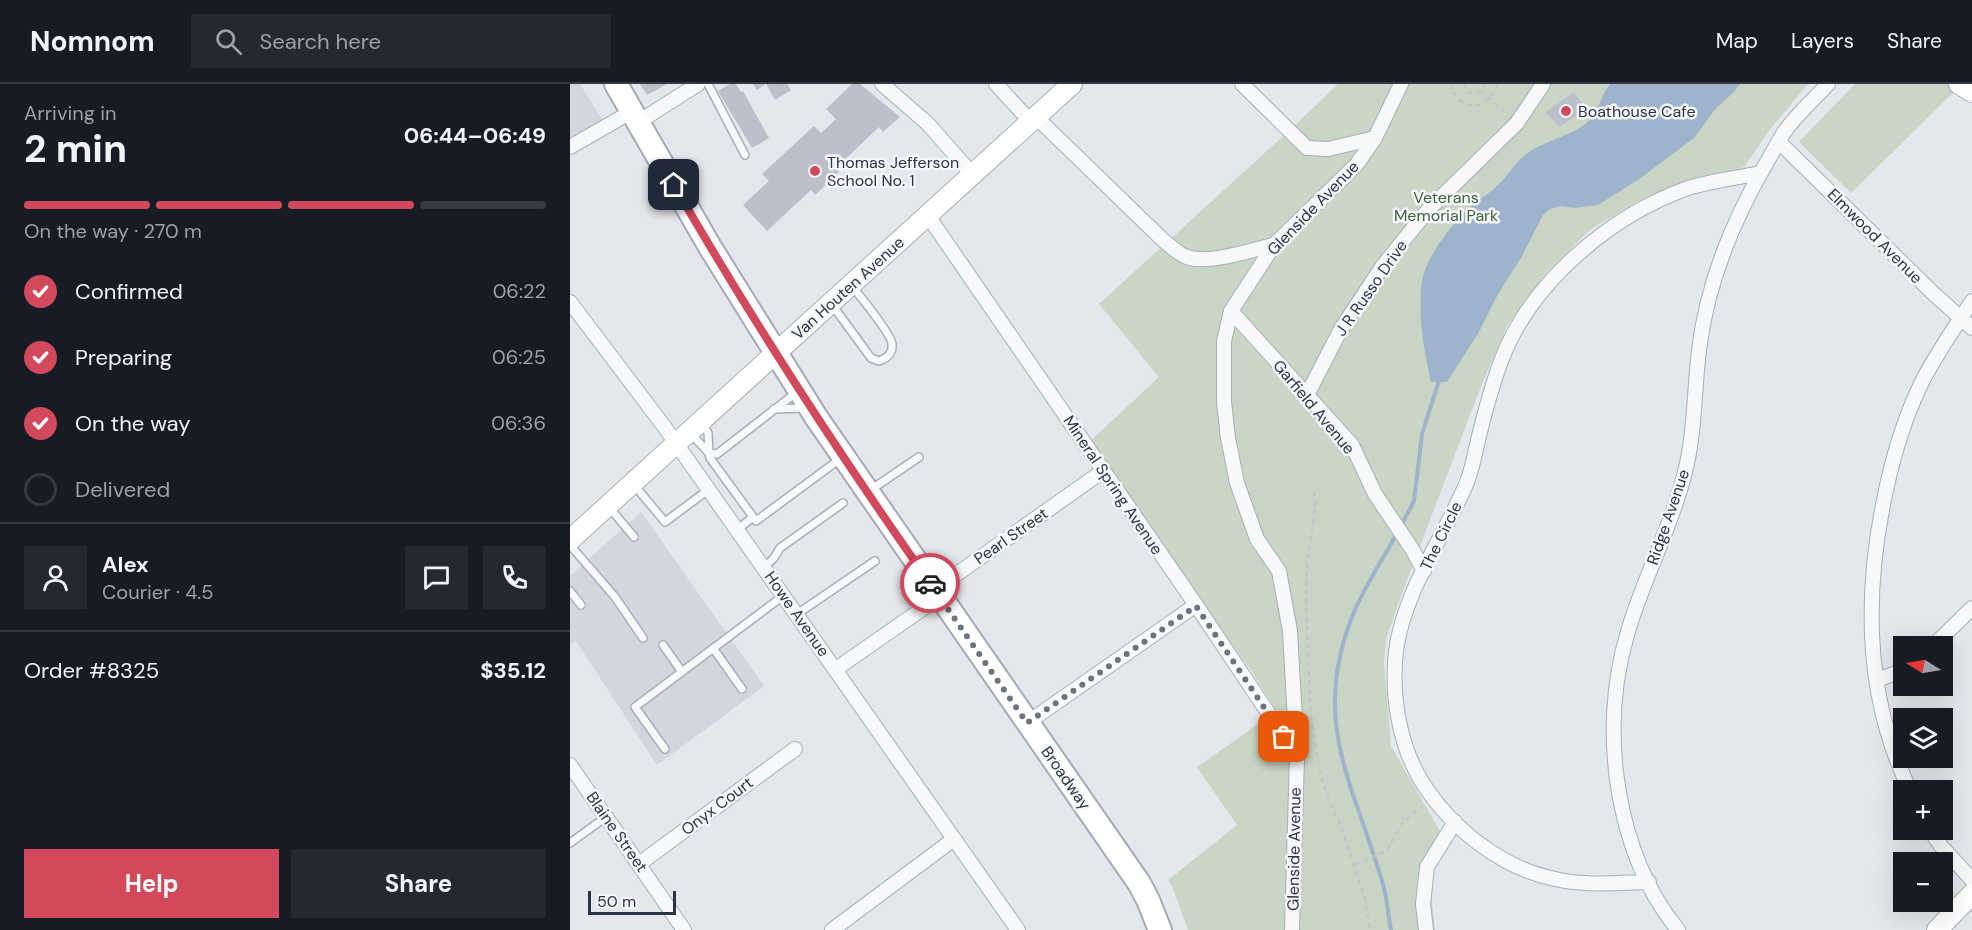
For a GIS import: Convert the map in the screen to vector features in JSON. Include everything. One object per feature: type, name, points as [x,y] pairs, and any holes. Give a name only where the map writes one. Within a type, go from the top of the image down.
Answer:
[{"type":"main road","name":"Broadway","points":[[616,84],[716,256],[804,399],[1139,884],[1160,930]]},
{"type":"main road","name":"Van Houten Avenue","points":[[570,543],[1072,84]]},
{"type":"main road","points":[[1959,84],[1972,92]]},
{"type":"main road","points":[[1966,84],[1972,92]]},
{"type":"main road","points":[[1937,930],[1972,894]]},
{"type":"street","points":[[570,147],[698,84]]},
{"type":"street","points":[[882,84],[927,123],[973,175]]},
{"type":"street","points":[[996,84],[1164,241],[1186,257],[1215,258],[1274,245]]},
{"type":"street","points":[[1242,84],[1307,147],[1328,149],[1375,138]]},
{"type":"street","name":"Glenside Avenue","points":[[1292,930],[1297,756],[1290,631],[1279,571],[1257,539],[1237,483],[1228,438],[1223,373],[1224,341],[1231,311],[1274,245],[1357,164],[1375,138],[1401,84]]},
{"type":"street","name":"J R Russo Drive","points":[[1307,395],[1341,329],[1382,267],[1428,210],[1517,123],[1543,84]]},
{"type":"street","name":"Ridge Avenue","points":[[1678,930],[1649,882],[1632,843],[1619,791],[1614,752],[1616,677],[1634,612],[1676,505],[1684,475],[1699,349],[1713,284],[1733,230],[1760,173],[1785,131],[1828,84]]},
{"type":"street","name":"Elmwood Avenue","points":[[1779,142],[1934,294],[1972,328]]},
{"type":"street","name":"The Circle","points":[[1649,882],[1575,883],[1533,873],[1490,850],[1455,822],[1423,782],[1405,744],[1396,695],[1395,671],[1399,636],[1405,611],[1467,480],[1487,401],[1503,357],[1530,308],[1546,287],[1585,247],[1608,229],[1640,210],[1667,196],[1692,187],[1760,173]]},
{"type":"street","name":"Mineral Spring Avenue","points":[[928,216],[1297,756]]},
{"type":"street","points":[[1905,780],[1893,753],[1876,680],[1871,607],[1877,532],[1891,466],[1923,380],[1972,301]]},
{"type":"street","name":"Howe Avenue","points":[[570,302],[689,433],[708,490],[1018,930]]},
{"type":"street","name":"Garfield Avenue","points":[[1231,311],[1352,445],[1375,494],[1424,571]]},
{"type":"street","name":"Pearl Street","points":[[836,669],[925,607],[947,581],[1103,471]]},
{"type":"street","points":[[1027,723],[1196,606]]},
{"type":"street","points":[[1943,636],[1972,608]]},
{"type":"street","points":[[1876,680],[1893,674]]},
{"type":"street","name":"Onyx Court","points":[[639,864],[795,748]]},
{"type":"street","name":"Blaine Street","points":[[570,765],[684,930]]},
{"type":"street","points":[[1426,930],[1423,904],[1427,867],[1455,822]]},
{"type":"street","points":[[832,930],[954,839]]},
{"type":"street","points":[[1937,840],[1972,880]]},
{"type":"lane","points":[[708,84],[745,155]]},
{"type":"lane","points":[[831,304],[871,358],[879,361],[889,356],[892,341],[852,285]]},
{"type":"lane","points":[[689,433],[709,453],[717,454],[774,409],[804,399]]},
{"type":"lane","points":[[774,409],[804,399]]},
{"type":"lane","points":[[689,433],[708,433],[710,458],[754,519]]},
{"type":"lane","points":[[737,530],[843,457]]},
{"type":"lane","points":[[867,492],[920,457]]},
{"type":"lane","points":[[633,484],[665,522],[708,490]]},
{"type":"lane","points":[[764,568],[780,548],[843,503]]},
{"type":"lane","points":[[608,506],[634,537]]},
{"type":"lane","points":[[570,543],[615,597],[644,638]]},
{"type":"lane","points":[[797,614],[875,561]]},
{"type":"lane","points":[[570,591],[581,605]]},
{"type":"lane","points":[[665,750],[635,707],[783,596]]},
{"type":"lane","points":[[663,645],[681,672]]},
{"type":"lane","points":[[713,648],[742,689]]},
{"type":"lane","points":[[570,843],[606,817]]},
{"type":"path","points":[[1451,84],[1457,98],[1463,103],[1477,105],[1490,99],[1497,84]]},
{"type":"path","points":[[1464,84],[1466,90],[1471,93],[1480,91],[1484,84]]},
{"type":"path","points":[[1480,91],[1517,123]]},
{"type":"path","points":[[1314,492],[1316,501],[1307,565],[1306,604],[1311,722],[1321,776],[1329,801],[1340,821],[1365,899],[1370,930]]},
{"type":"path","points":[[1354,865],[1387,851],[1403,822],[1434,797]]},
{"type":"shaded area","points":[[570,84],[580,84],[604,122],[570,144]]},
{"type":"shaded area","points":[[641,512],[764,686],[657,765],[576,641],[570,645],[570,576]]},
{"type":"green space","name":"Veterans Memorial Park","points":[[1338,84],[1808,84],[1771,128],[1744,167],[1638,201],[1591,229],[1547,272],[1507,326],[1481,386],[1386,640],[1384,662],[1391,746],[1441,833],[1429,874],[1435,930],[1188,930],[1168,880],[1237,825],[1197,767],[1277,711],[1250,669],[1086,445],[1159,377],[1099,304]]},
{"type":"green space","points":[[1855,84],[1962,84],[1851,193],[1799,142]]},
{"type":"water","points":[[1610,84],[1740,84],[1716,108],[1694,138],[1638,180],[1598,205],[1574,208],[1561,206],[1550,209],[1543,215],[1479,332],[1447,382],[1431,382],[1420,306],[1424,272],[1434,252],[1462,215],[1497,186],[1524,156],[1576,130],[1590,120]]},
{"type":"building","points":[[640,84],[667,84],[647,95]]},
{"type":"building","points":[[730,84],[736,84],[741,92],[743,91],[769,138],[752,148],[718,91]]},
{"type":"building","points":[[753,84],[766,84],[757,90]]},
{"type":"building","points":[[766,84],[787,84],[791,90],[775,100]]},
{"type":"building","points":[[852,84],[860,84],[900,117],[883,132],[879,127],[836,168],[839,172],[815,195],[811,190],[767,231],[743,205],[769,181],[762,174],[814,126],[821,133],[836,119],[826,109]]},
{"type":"building","name":"Boathouse Cafe","points":[[1574,92],[1586,109],[1559,127],[1546,112]]},
{"type":"waterway","points":[[1401,526],[1414,501],[1422,434],[1439,381]]},
{"type":"waterway","points":[[1391,930],[1384,887],[1341,752],[1336,721],[1335,689],[1340,654],[1352,617],[1397,533]]},
{"type":"way so far","points":[[930,583],[1027,723],[1196,606],[1284,737]]},
{"type":"place","name":"Boathouse Cafe","points":[[1566,111]]},
{"type":"place","name":"Thomas Jefferson School No. 1","points":[[815,171]]},
{"type":"route","points":[[674,185],[749,311],[816,417],[930,583]]}]
